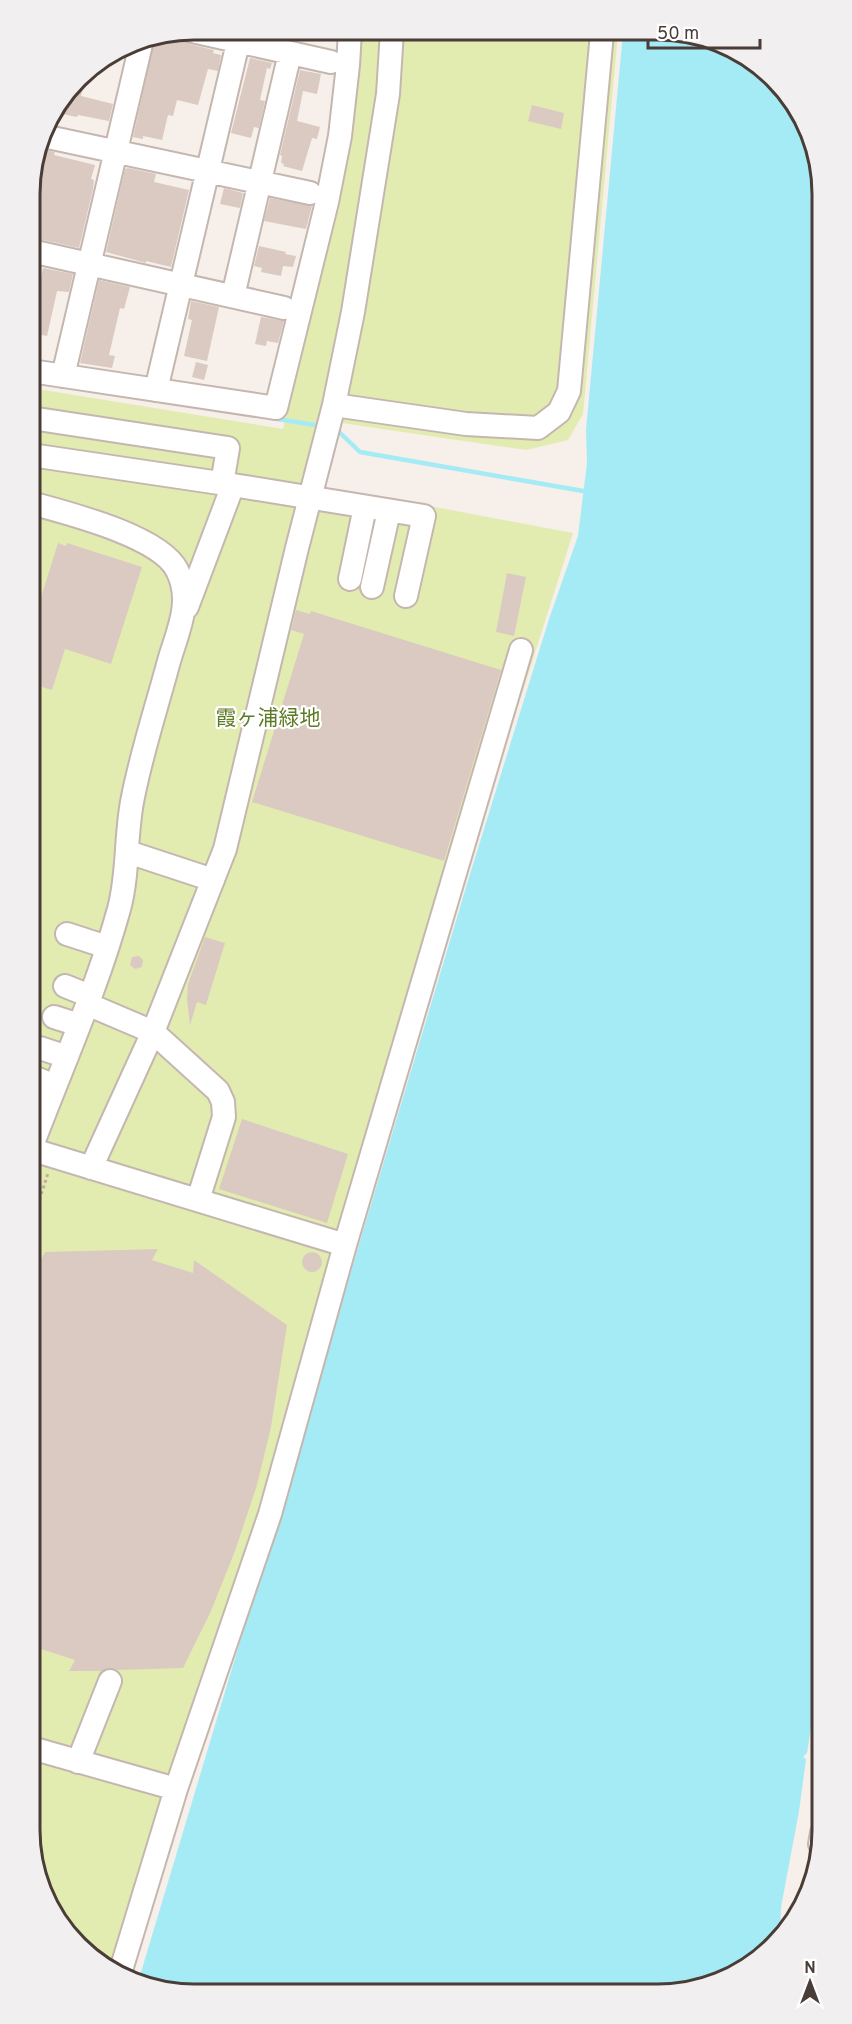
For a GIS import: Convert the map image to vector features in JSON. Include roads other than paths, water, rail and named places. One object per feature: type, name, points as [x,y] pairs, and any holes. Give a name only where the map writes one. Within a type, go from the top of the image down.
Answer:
[{"type":"street","points":[[156,390],[239,40]]},
{"type":"street","points":[[252,40],[290,53],[331,62]]},
{"type":"street","points":[[41,373],[276,408],[327,202],[340,136],[349,40]]},
{"type":"street","points":[[91,1168],[153,1032],[225,849],[310,494],[332,412],[353,312],[388,94],[391,40]]},
{"type":"street","points":[[332,412],[517,428],[538,428],[559,412],[569,392],[601,40]]},
{"type":"street","points":[[63,376],[139,51]]},
{"type":"street","points":[[233,296],[290,53]]},
{"type":"street","points":[[51,138],[310,193]]},
{"type":"street","points":[[41,253],[284,308]]},
{"type":"street","points":[[40,1110],[55,1086],[67,1057],[119,908],[128,852],[132,799],[182,619],[228,484],[228,448],[41,420]]},
{"type":"street","points":[[41,456],[310,494],[365,507],[424,516],[406,596]]},
{"type":"street","points":[[350,579],[365,507]]},
{"type":"street","points":[[41,508],[130,535],[165,553],[176,567],[183,583],[182,619]]},
{"type":"street","points":[[372,587],[389,511]]},
{"type":"street","points":[[121,1965],[176,1789],[270,1514],[345,1245],[521,650]]},
{"type":"street","points":[[128,852],[213,880]]},
{"type":"street","points":[[67,934],[107,946]]},
{"type":"street","points":[[65,986],[85,1008],[153,1032],[218,1091],[223,1102],[224,1117],[198,1200]]},
{"type":"street","points":[[54,1017],[85,1008]]},
{"type":"street","points":[[40,1048],[67,1057]]},
{"type":"street","points":[[40,1080],[55,1086]]},
{"type":"street","points":[[40,1152],[345,1245]]},
{"type":"street","points":[[78,1762],[110,1681]]},
{"type":"street","points":[[40,1751],[176,1789]]},
{"type":"water","points":[[622,40],[687,43],[726,56],[743,66],[780,101],[800,136],[806,155],[812,195],[811,1727],[807,1753],[803,1757],[806,1759],[799,1811],[781,1907],[780,1922],[759,1945],[734,1963],[697,1978],[657,1984],[195,1984],[165,1981],[141,1973],[467,884],[549,619],[578,536],[587,463],[586,430]]},
{"type":"waterway","points":[[271,418],[321,426]]},
{"type":"waterway","points":[[336,429],[360,452],[583,491]]},
{"type":"park label","name":"霞ヶ浦緑地","points":[[268,718]]}]
